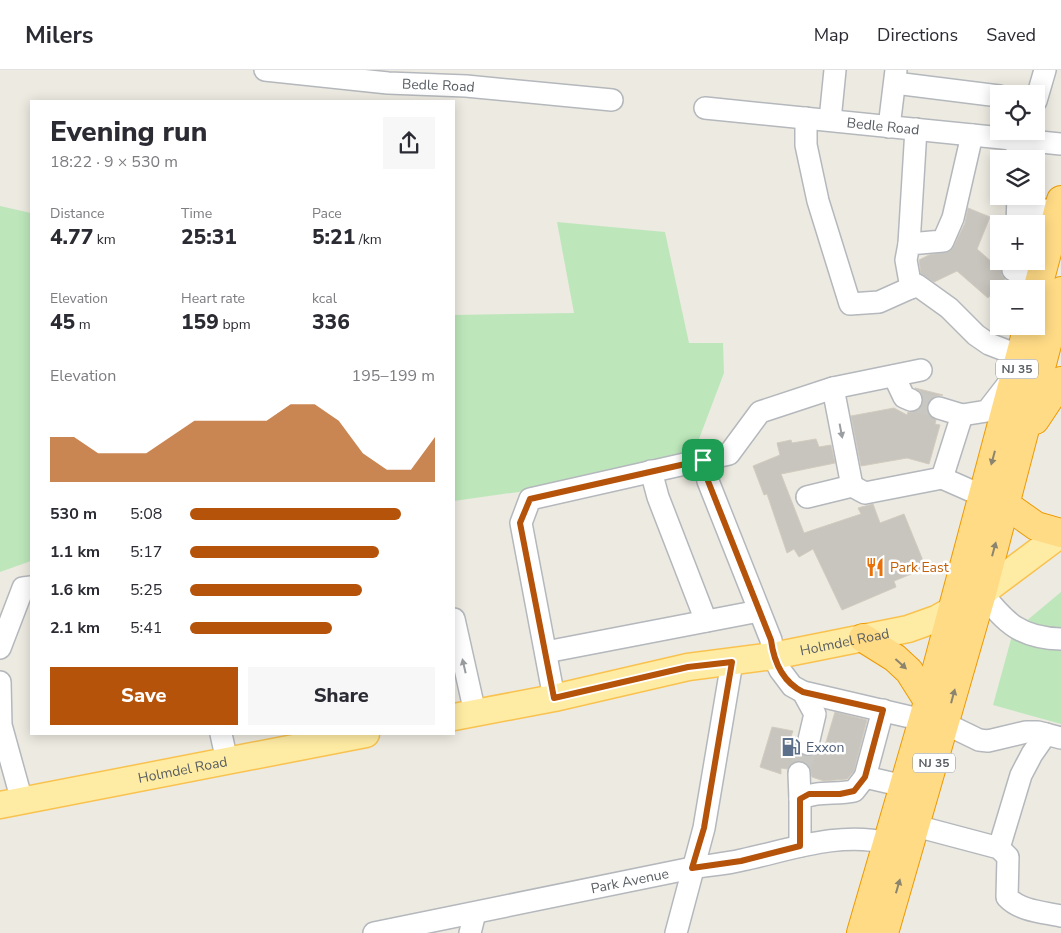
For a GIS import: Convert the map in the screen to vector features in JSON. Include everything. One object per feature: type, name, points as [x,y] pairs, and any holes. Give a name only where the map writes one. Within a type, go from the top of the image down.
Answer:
[{"type":"highway","name":"NJ 35","points":[[884,933],[916,826],[932,715],[953,610],[994,500],[1022,441],[1059,207]]},
{"type":"highway","name":"NJ 35","points":[[861,933],[904,786],[982,593],[994,500],[1018,365],[1026,335]]},
{"type":"highway","points":[[1022,441],[1061,381]]},
{"type":"highway","points":[[994,500],[1036,526],[1061,533]]},
{"type":"highway","points":[[863,638],[888,653],[905,667],[932,715]]},
{"type":"main road","name":"Holmdel Road","points":[[464,715],[554,698],[688,667],[773,656],[915,627],[936,619],[982,593],[1061,533]]},
{"type":"main road","name":"Holmdel Road","points":[[11,803],[361,735]]},
{"type":"street","name":"Bedle Road","points":[[265,70],[388,83],[467,78],[612,100]]},
{"type":"street","points":[[830,120],[835,70]]},
{"type":"street","points":[[1041,85],[1045,70]]},
{"type":"street","points":[[889,126],[895,77],[990,94]]},
{"type":"street","name":"Bedle Road","points":[[705,108],[972,135],[1017,149],[1061,144]]},
{"type":"street","points":[[806,118],[806,145],[818,200],[850,304],[879,302],[917,285],[950,308],[976,335],[1018,365],[987,410],[962,415],[939,408]]},
{"type":"street","points":[[911,288],[906,260],[909,244],[916,129]]},
{"type":"street","points":[[909,244],[943,241],[953,218],[972,135]]},
{"type":"street","points":[[1018,208],[1059,207]]},
{"type":"street","points":[[1013,270],[1046,289]]},
{"type":"street","points":[[554,698],[520,523],[530,499],[729,454],[760,412],[833,388],[921,370]]},
{"type":"street","points":[[894,376],[904,397],[911,400]]},
{"type":"street","points":[[833,388],[852,486]]},
{"type":"street","points":[[942,478],[962,415]]},
{"type":"street","points":[[703,460],[708,481],[771,640],[773,656],[792,686],[803,692],[883,710],[932,715],[979,740],[988,741],[1026,732],[1038,732],[1054,736]]},
{"type":"street","points":[[651,471],[658,496],[706,621]]},
{"type":"street","points":[[807,497],[852,486],[865,493],[942,478],[994,500]]},
{"type":"street","points":[[0,648],[23,588],[30,587]]},
{"type":"street","points":[[982,593],[1002,618],[1020,630],[1040,637],[1061,639]]},
{"type":"street","points":[[546,652],[759,611]]},
{"type":"street","points":[[455,629],[464,715]]},
{"type":"street","points":[[676,933],[704,828],[732,662]]},
{"type":"street","points":[[0,682],[1,725],[11,803]]},
{"type":"street","points":[[803,692],[815,714],[808,744]]},
{"type":"street","points":[[800,799],[809,794],[840,794],[854,791],[865,777],[883,710]]},
{"type":"street","points":[[221,735],[227,760]]},
{"type":"street","points":[[999,848],[1020,776],[1032,754],[1054,736]]},
{"type":"street","points":[[799,773],[800,846]]},
{"type":"street","points":[[865,777],[904,786]]},
{"type":"street","points":[[916,826],[999,848],[1008,857],[1007,897],[1022,907],[1061,916]]},
{"type":"street","name":"Park Avenue","points":[[374,933],[472,923],[510,904],[692,868],[741,861],[800,846],[854,839],[888,843]]},
{"type":"green space","points":[[0,206],[30,213],[30,561],[0,572]]},
{"type":"green space","points":[[557,222],[665,232],[689,343],[723,343],[724,373],[688,468],[455,501],[455,315],[574,313]]},
{"type":"green space","points":[[1061,592],[1061,724],[993,705],[1013,632]]},
{"type":"building","points":[[968,208],[990,217],[977,249],[990,260],[990,270],[1001,270],[1002,276],[1005,279],[990,280],[990,296],[988,298],[957,271],[934,282],[921,274],[919,260],[929,255],[950,251],[965,223]]},
{"type":"building","points":[[915,388],[943,395],[931,399],[927,405],[930,416],[936,420],[935,424],[940,425],[929,464],[907,458],[861,466],[851,416],[894,408],[907,415],[908,412],[918,410],[923,404],[921,392]]},
{"type":"building","points":[[816,439],[819,447],[831,445],[835,463],[781,474],[804,533],[861,514],[858,508],[873,504],[880,523],[904,514],[926,568],[894,581],[896,587],[842,610],[813,549],[799,557],[794,549],[787,553],[767,494],[764,495],[753,466],[780,455],[777,443],[791,440],[792,443]]},
{"type":"building","name":"Exxon","points":[[835,712],[867,720],[854,771],[847,779],[824,781],[812,777],[809,766],[799,761],[792,763],[787,769],[781,768],[781,774],[760,767],[772,727],[793,731],[790,739],[796,741],[799,753],[811,756],[817,753],[820,748],[824,749]]},
{"type":"tunnel","points":[[911,400],[939,408]]},
{"type":"tunnel","points":[[799,773],[808,744]]},
{"type":"place","name":"Park East","points":[[875,567]]},
{"type":"place","name":"Exxon","points":[[791,747]]},
{"type":"route","points":[[703,460],[708,481],[771,640],[773,656],[780,670],[792,686],[803,692],[883,710],[865,777],[860,786],[854,791],[840,794],[809,794],[800,799],[800,846],[741,861],[692,868],[704,828],[732,662],[688,667],[554,698],[520,523],[530,499],[703,460]]}]
